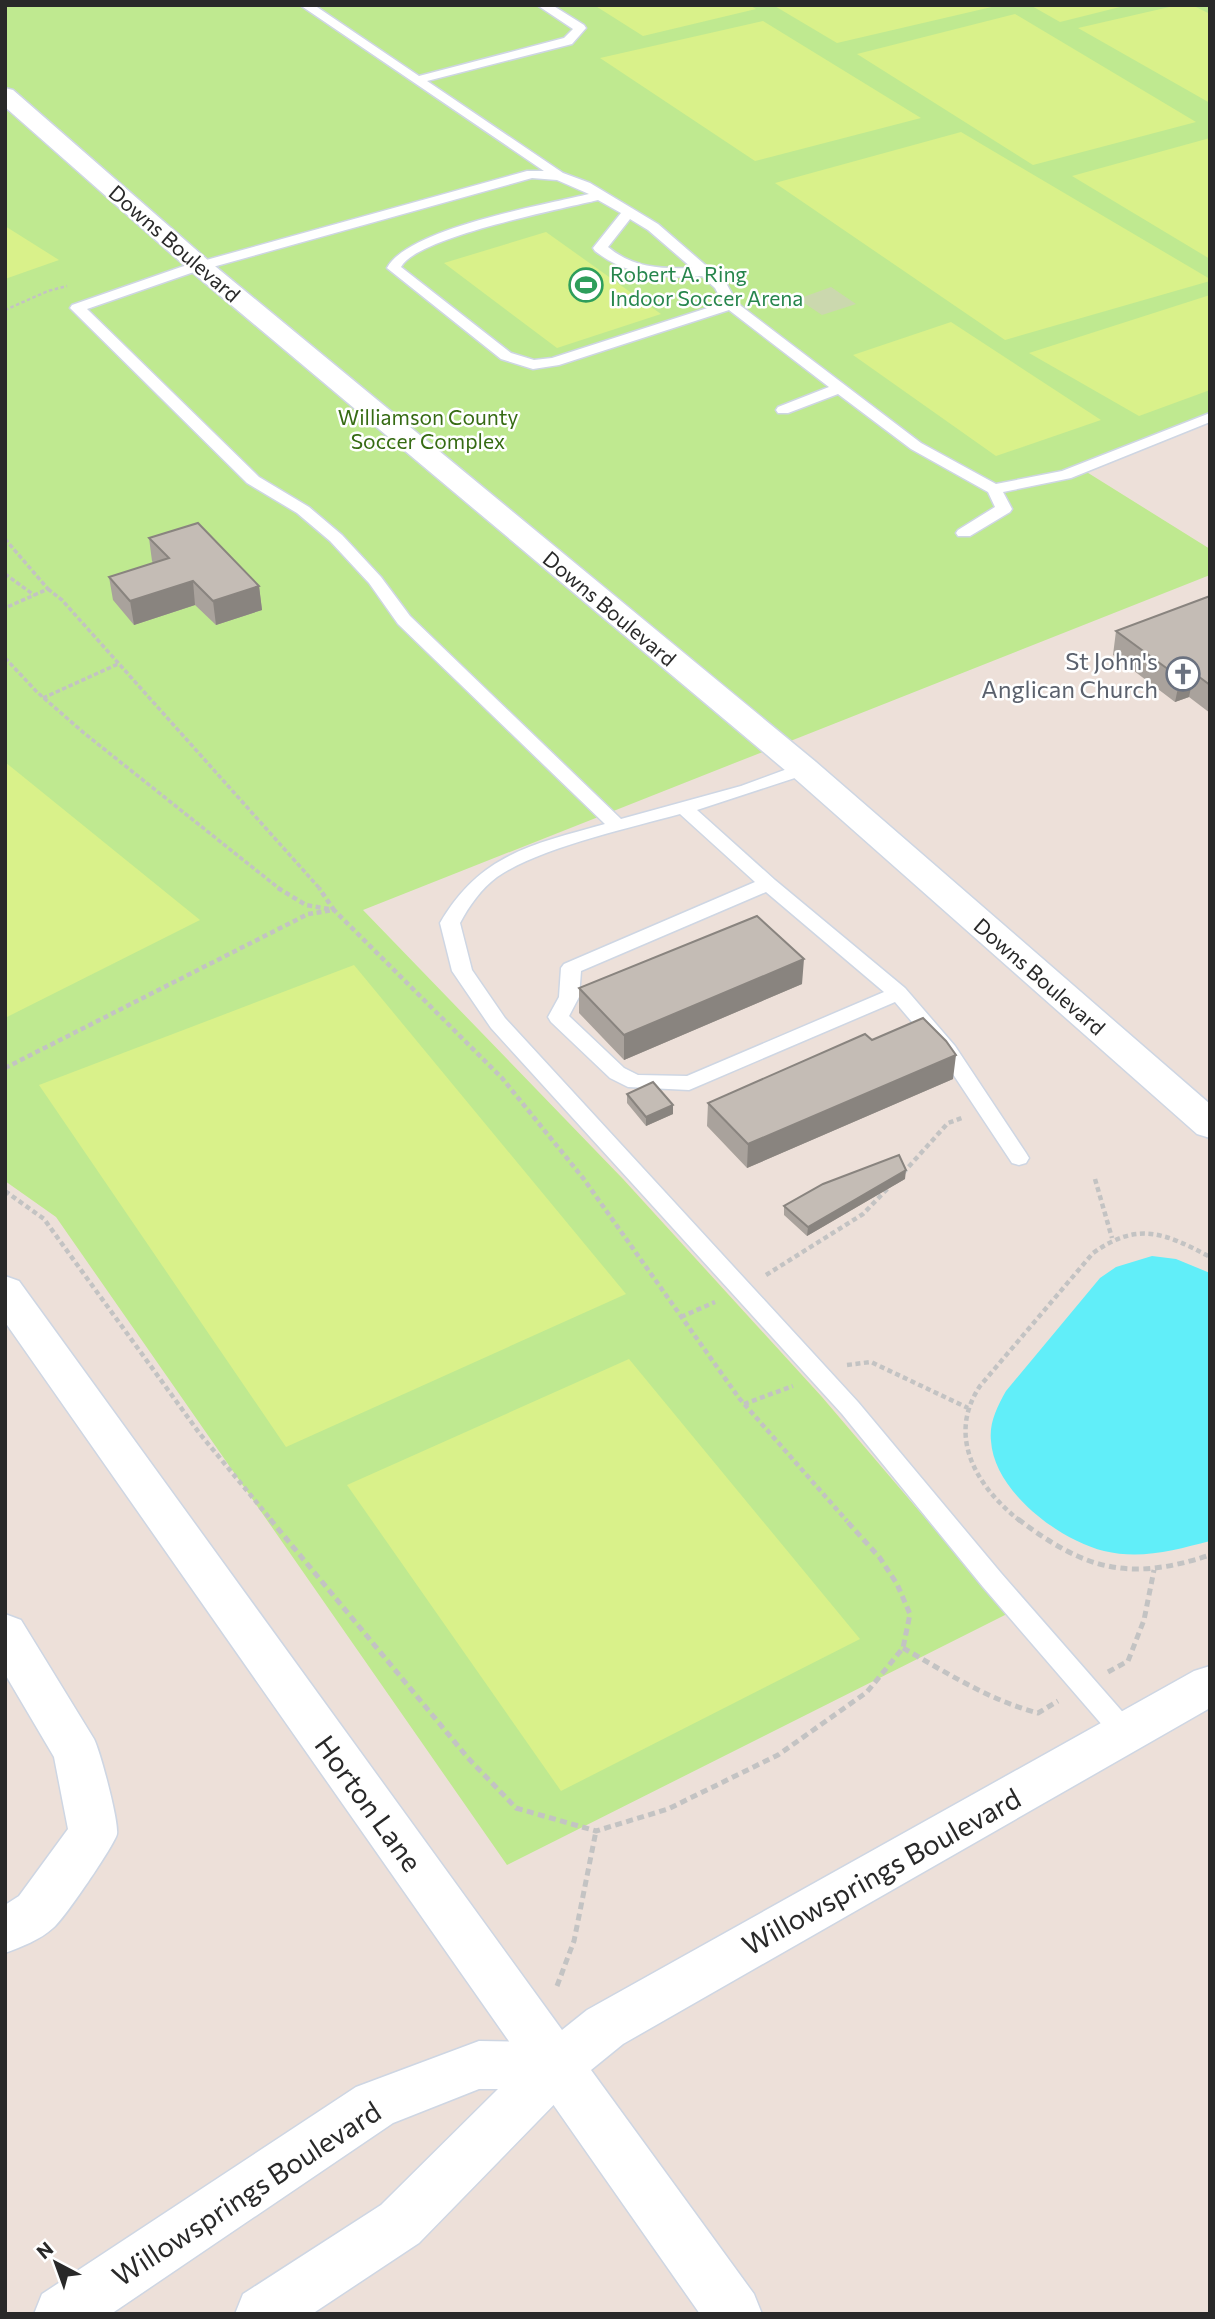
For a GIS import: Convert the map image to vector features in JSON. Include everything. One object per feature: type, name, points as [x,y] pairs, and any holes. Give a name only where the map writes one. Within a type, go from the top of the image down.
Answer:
[{"type":"street","name":"Downs Boulevard","points":[[5,95],[201,267],[804,769],[1210,1125]]},
{"type":"street","name":"Horton Lane","points":[[5,1291],[734,2314]]},
{"type":"street","points":[[5,1633],[77,1753],[93,1833],[37,1912],[5,1931]]},
{"type":"street","name":"Willowsprings Boulevard","points":[[263,2314],[400,2224],[557,2066],[605,2027],[1125,1733],[1206,1693]]},
{"type":"street","name":"Willowsprings Boulevard","points":[[62,2314],[375,2105],[479,2065],[557,2066]]},
{"type":"lane","points":[[306,5],[559,176],[600,195],[653,227],[721,285],[731,305],[839,388],[916,446],[994,489],[1004,509],[964,533]]},
{"type":"lane","points":[[417,80],[568,41],[580,28],[543,5]]},
{"type":"lane","points":[[559,176],[532,174],[303,236],[77,308],[253,480],[303,510],[336,538],[375,579],[404,620],[617,825]]},
{"type":"lane","points":[[600,195],[448,235],[408,253],[399,259],[394,268],[506,356],[533,365],[554,362],[731,305]]},
{"type":"lane","points":[[628,212],[600,248],[611,259],[635,270],[705,272]]},
{"type":"lane","points":[[783,410],[839,388]]},
{"type":"lane","points":[[994,489],[1066,475],[1210,417]]},
{"type":"lane","points":[[804,769],[758,788],[617,825],[497,868],[463,900],[450,923],[462,971],[498,1023],[850,1408],[975,1560],[1125,1733]]},
{"type":"lane","points":[[683,807],[768,884],[898,993],[948,1051],[1020,1158]]},
{"type":"lane","points":[[768,884],[570,968],[569,997],[558,1017],[617,1073],[635,1082],[689,1083],[898,993]]},
{"type":"path","points":[[5,539],[325,895],[334,910],[502,1078],[583,1178],[739,1398],[880,1558],[897,1584],[910,1614],[903,1648],[867,1692],[778,1755],[668,1809],[596,1831],[516,1808],[468,1758],[200,1434],[44,1219],[5,1191]]},
{"type":"path","points":[[5,574],[34,595]]},
{"type":"path","points":[[5,608],[48,589]]},
{"type":"path","points":[[5,658],[43,698],[271,884],[306,905],[334,910]]},
{"type":"path","points":[[43,698],[118,664]]},
{"type":"path","points":[[5,1068],[308,914],[334,910]]},
{"type":"path","points":[[902,1174],[948,1123],[967,1116]]},
{"type":"path","points":[[1095,1179],[1112,1238]]},
{"type":"path","points":[[756,1280],[831,1237],[863,1214],[892,1184]]},
{"type":"path","points":[[1210,1258],[1186,1244],[1148,1231],[1112,1238],[1094,1253],[984,1381],[966,1411],[964,1448],[984,1485],[1027,1529],[1075,1558],[1120,1570],[1154,1570],[1175,1567],[1210,1555]]},
{"type":"path","points":[[681,1317],[725,1297]]},
{"type":"path","points":[[556,1986],[574,1941],[596,1831]]},
{"type":"green space","name":"Williamson County Soccer Complex","points":[[5,5],[1210,5],[1210,423],[1085,471],[1210,549],[1210,575],[363,910],[623,1179],[822,1397],[1007,1614],[507,1865],[56,1217],[5,1181]]},
{"type":"green space","points":[[594,5],[749,5],[756,9],[643,36]]},
{"type":"green space","points":[[773,5],[995,5],[996,6],[837,43]]},
{"type":"green space","points":[[1030,5],[1128,5],[1060,22]]},
{"type":"green space","points":[[1178,5],[1192,5],[1210,14],[1210,103],[1078,28]]},
{"type":"green space","points":[[1015,14],[1196,122],[1033,165],[857,54]]},
{"type":"green space","points":[[763,21],[921,118],[755,161],[600,58]]},
{"type":"green space","points":[[961,132],[1210,281],[1005,340],[775,183]]},
{"type":"green space","points":[[1210,138],[1210,259],[1072,176]]},
{"type":"green space","points":[[5,226],[59,260],[5,279]]},
{"type":"green space","points":[[546,232],[661,314],[557,348],[444,263]]},
{"type":"green space","points":[[831,287],[856,304],[822,315],[798,299]]},
{"type":"green space","points":[[1210,295],[1210,390],[1139,416],[1029,353]]},
{"type":"green space","points":[[951,322],[1101,420],[996,456],[853,355]]},
{"type":"green space","points":[[5,762],[200,920],[5,1018]]},
{"type":"green space","points":[[354,965],[626,1294],[286,1447],[39,1085]]},
{"type":"green space","points":[[629,1359],[860,1639],[561,1791],[347,1485]]},
{"type":"water","points":[[1152,1256],[1176,1259],[1210,1273],[1210,1541],[1158,1553],[1118,1554],[1086,1545],[1068,1536],[1032,1511],[1016,1495],[995,1460],[991,1428],[1006,1391],[1100,1278],[1116,1267]]},
{"type":"building","points":[[198,523],[259,586],[213,601],[193,581],[130,601],[109,577],[169,558],[149,538]]},
{"type":"building","points":[[1210,596],[1210,685],[1194,673],[1180,678],[1116,631]]},
{"type":"building","points":[[757,916],[804,959],[624,1035],[579,988]]},
{"type":"building","points":[[923,1018],[956,1055],[748,1144],[708,1103],[865,1034],[872,1040]]},
{"type":"building","points":[[653,1082],[673,1105],[646,1117],[627,1094]]},
{"type":"building","points":[[899,1155],[906,1170],[808,1227],[784,1206],[823,1184]]},
{"type":"place","name":"Robert A. Ring Indoor Soccer Arena","points":[[586,285]]},
{"type":"place","name":"St John's Anglican Church","points":[[1183,674]]}]
